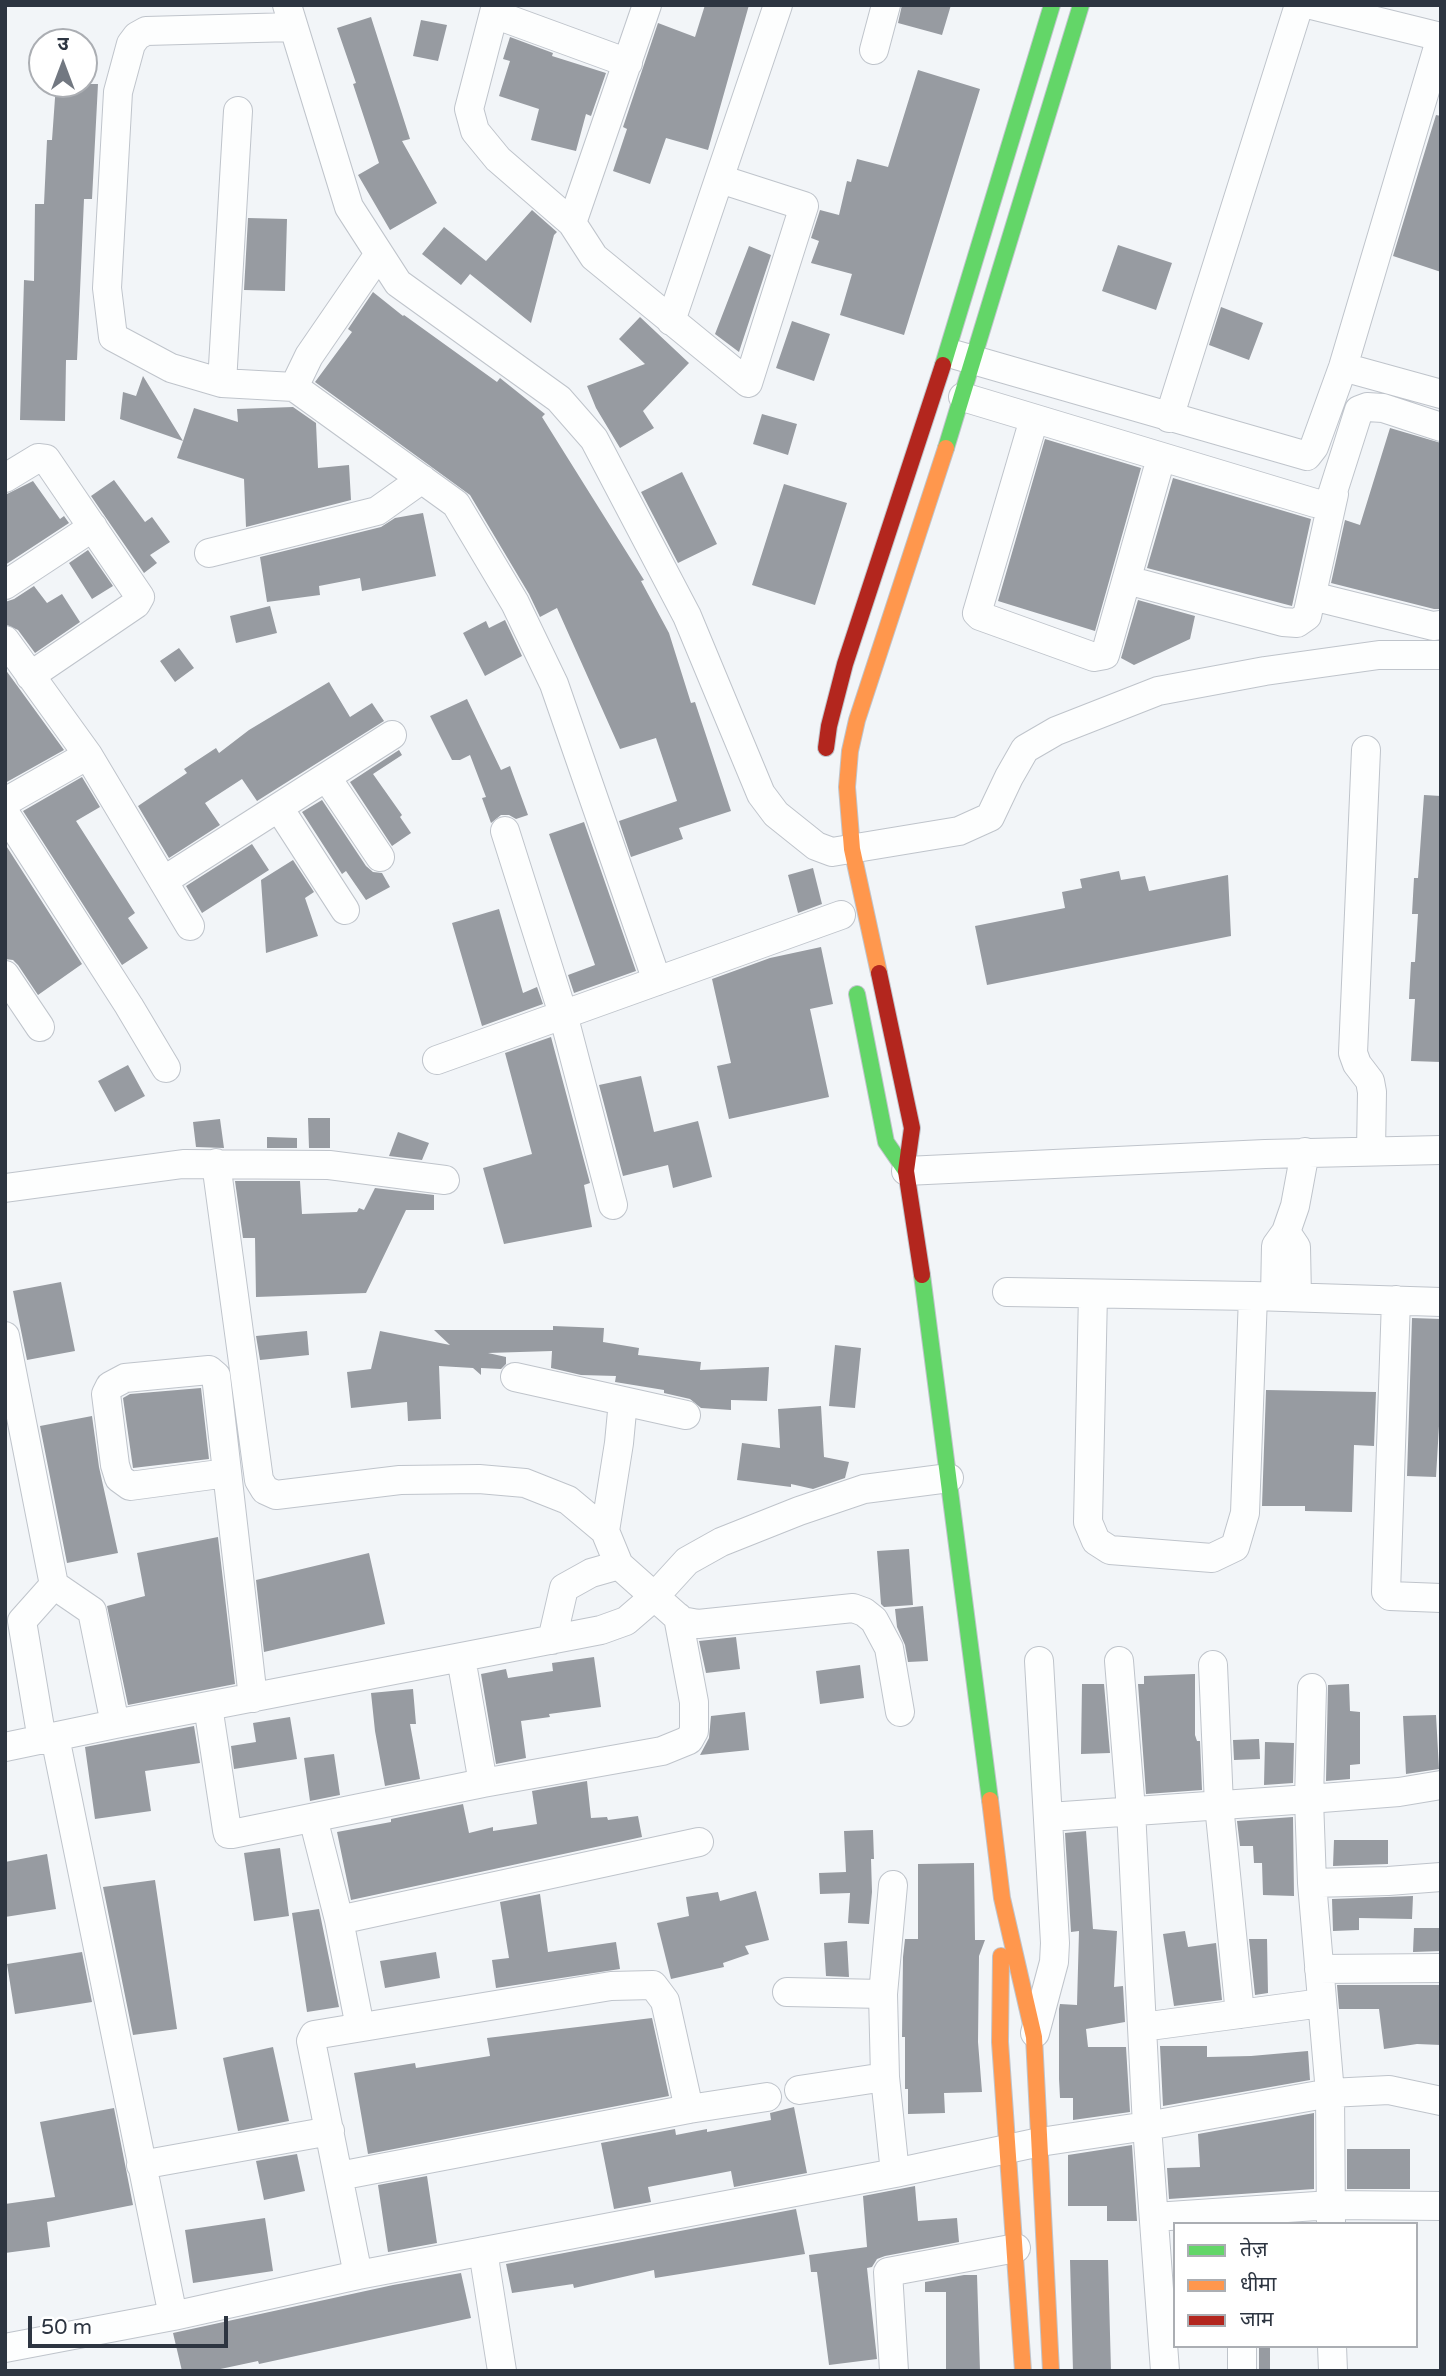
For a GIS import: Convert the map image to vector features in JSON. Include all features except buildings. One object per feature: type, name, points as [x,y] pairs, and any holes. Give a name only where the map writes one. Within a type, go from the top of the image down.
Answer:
[{"type":"street","points":[[572,223],[647,5]]},
{"type":"street","points":[[671,321],[778,5]]},
{"type":"street","points":[[874,50],[886,5]]},
{"type":"street","points":[[824,766],[828,726],[845,664],[946,352],[1052,5]]},
{"type":"street","points":[[1051,2371],[1034,2037],[1002,1898],[931,1334],[906,1171],[912,1128],[836,848],[857,720],[964,397],[1081,5]]},
{"type":"street","points":[[1170,418],[1299,5]]},
{"type":"street","points":[[946,352],[1307,456],[1314,447],[1343,367],[1441,37],[1311,5]]},
{"type":"street","points":[[628,63],[495,10],[469,109],[475,131],[498,159],[572,223],[594,257],[748,383],[804,206],[720,178]]},
{"type":"street","points":[[657,981],[554,684],[516,603],[456,504],[294,387],[222,383],[171,369],[113,337],[107,288],[118,92],[131,44],[137,36],[146,31],[290,16],[349,207],[398,283],[559,399],[594,439],[687,617],[761,793],[776,814],[816,846],[836,848],[959,831],[990,817],[1026,749],[1056,730],[1158,691],[1265,671],[1379,655],[1441,655]]},
{"type":"street","points":[[222,383],[238,111]]},
{"type":"street","points":[[294,387],[309,356],[379,254]]},
{"type":"street","points":[[1343,367],[1441,394]]},
{"type":"street","points":[[964,397],[1315,503],[1325,504],[1334,494]]},
{"type":"street","points":[[1127,580],[1283,622],[1297,623],[1307,617],[1334,494],[1359,410],[1367,407],[1383,408],[1441,427]]},
{"type":"street","points":[[1034,419],[977,612],[980,616],[1094,657],[1105,655],[1161,458]]},
{"type":"street","points":[[5,478],[38,458],[46,459],[140,597],[136,604],[30,676]]},
{"type":"street","points":[[209,553],[377,511],[422,479]]},
{"type":"street","points":[[5,585],[93,527]]},
{"type":"street","points":[[1312,596],[1433,626],[1441,625]]},
{"type":"street","points":[[5,640],[88,755],[190,926]]},
{"type":"street","points":[[163,881],[392,734]]},
{"type":"street","points":[[1366,750],[1353,1053],[1357,1064],[1370,1081],[1371,1150]]},
{"type":"street","points":[[5,802],[88,755]]},
{"type":"street","points":[[327,778],[380,858]]},
{"type":"street","points":[[279,808],[345,910]]},
{"type":"street","points":[[5,813],[130,1006],[166,1068]]},
{"type":"street","points":[[505,831],[564,1014],[613,1205]]},
{"type":"street","points":[[437,1060],[841,915]]},
{"type":"street","points":[[5,975],[40,1027]]},
{"type":"street","points":[[854,982],[886,1142],[906,1171]]},
{"type":"street","points":[[906,1171],[1371,1150],[1441,1150]]},
{"type":"street","points":[[1093,1294],[1088,1522],[1096,1541],[1110,1550],[1212,1558],[1235,1547],[1245,1513],[1275,1296],[1276,1246],[1286,1232],[1295,1206],[1305,1153]]},
{"type":"street","points":[[216,1163],[259,1480],[265,1490],[276,1494],[400,1480],[479,1479],[525,1483],[568,1500],[605,1531],[619,1565],[682,1621],[698,1624],[853,1608],[864,1612],[874,1620],[889,1648],[900,1712]]},
{"type":"street","points":[[5,1188],[183,1164],[216,1163],[329,1165],[445,1180]]},
{"type":"street","points":[[1007,1292],[1275,1296],[1441,1302]]},
{"type":"street","points":[[1396,1300],[1386,1592],[1390,1596],[1441,1598]]},
{"type":"street","points":[[5,1336],[54,1585],[92,1611],[115,1724]]},
{"type":"street","points":[[227,1473],[130,1486],[119,1478],[106,1394],[110,1386],[125,1378],[209,1370],[216,1376],[253,1698]]},
{"type":"street","points":[[516,1377],[686,1415]]},
{"type":"street","points":[[605,1531],[623,1401]]},
{"type":"street","points":[[5,1747],[601,1630],[626,1622],[655,1596],[687,1561],[722,1542],[788,1515],[864,1489],[949,1478]]},
{"type":"street","points":[[552,1640],[564,1588],[591,1573],[619,1565]]},
{"type":"street","points":[[54,1585],[22,1621],[173,2316]]},
{"type":"street","points":[[208,1706],[228,1834],[313,1818],[483,1783],[662,1751],[689,1740],[694,1731],[694,1702],[678,1617]]},
{"type":"street","points":[[461,1658],[483,1783]]},
{"type":"street","points":[[1034,2037],[1054,1962],[1055,1943],[1039,1661]]},
{"type":"street","points":[[1119,1661],[1131,1811],[1147,2126],[1165,2371]]},
{"type":"street","points":[[1213,1665],[1220,1805],[1240,2014]]},
{"type":"street","points":[[1312,1688],[1309,1799],[1312,1883],[1330,2093],[1331,2214]]},
{"type":"street","points":[[1049,1817],[1399,1792],[1441,1785]]},
{"type":"street","points":[[313,1818],[340,1920],[360,2028]]},
{"type":"street","points":[[340,1920],[699,1842]]},
{"type":"street","points":[[1312,1883],[1441,1877]]},
{"type":"street","points":[[893,1885],[883,1994],[885,2077],[895,2173]]},
{"type":"street","points":[[1002,1898],[1000,2042],[1023,2371]]},
{"type":"street","points":[[1319,1969],[1441,1968]]},
{"type":"street","points":[[358,2276],[311,2038],[611,1986],[653,1985],[665,2001],[689,2109]]},
{"type":"street","points":[[788,1992],[883,1994]]},
{"type":"street","points":[[1142,2027],[1322,2003]]},
{"type":"street","points":[[799,2091],[885,2077]]},
{"type":"street","points":[[5,2348],[1040,2142],[1330,2093],[1389,2091],[1441,2101]]},
{"type":"street","points":[[339,2176],[689,2109],[767,2097]]},
{"type":"street","points":[[141,2165],[330,2131]]},
{"type":"street","points":[[1155,2217],[1331,2214],[1441,2206]]},
{"type":"street","points":[[894,2371],[888,2272],[1016,2248]]},
{"type":"street","points":[[483,2251],[502,2371]]},
{"type":"street","points":[[1242,2348],[1242,2371]]},
{"type":"street","points":[[1332,2348],[1333,2371]]},
{"type":"traffic: fast","points":[[943,365],[1052,5]]},
{"type":"traffic: fast","points":[[946,448],[1081,5]]},
{"type":"traffic: fast","points":[[857,994],[886,1142],[906,1171]]},
{"type":"traffic: fast","points":[[922,1275],[990,1800]]},
{"type":"traffic: slow","points":[[879,973],[852,849],[847,787],[850,751],[857,720],[946,448]]},
{"type":"traffic: slow","points":[[990,1800],[1002,1898],[1034,2037],[1051,2371]]},
{"type":"traffic: slow","points":[[1001,1956],[1000,2042],[1023,2371]]},
{"type":"traffic: jam","points":[[826,748],[845,664],[943,365]]},
{"type":"traffic: jam","points":[[879,973],[912,1128],[906,1171],[922,1275]]}]
